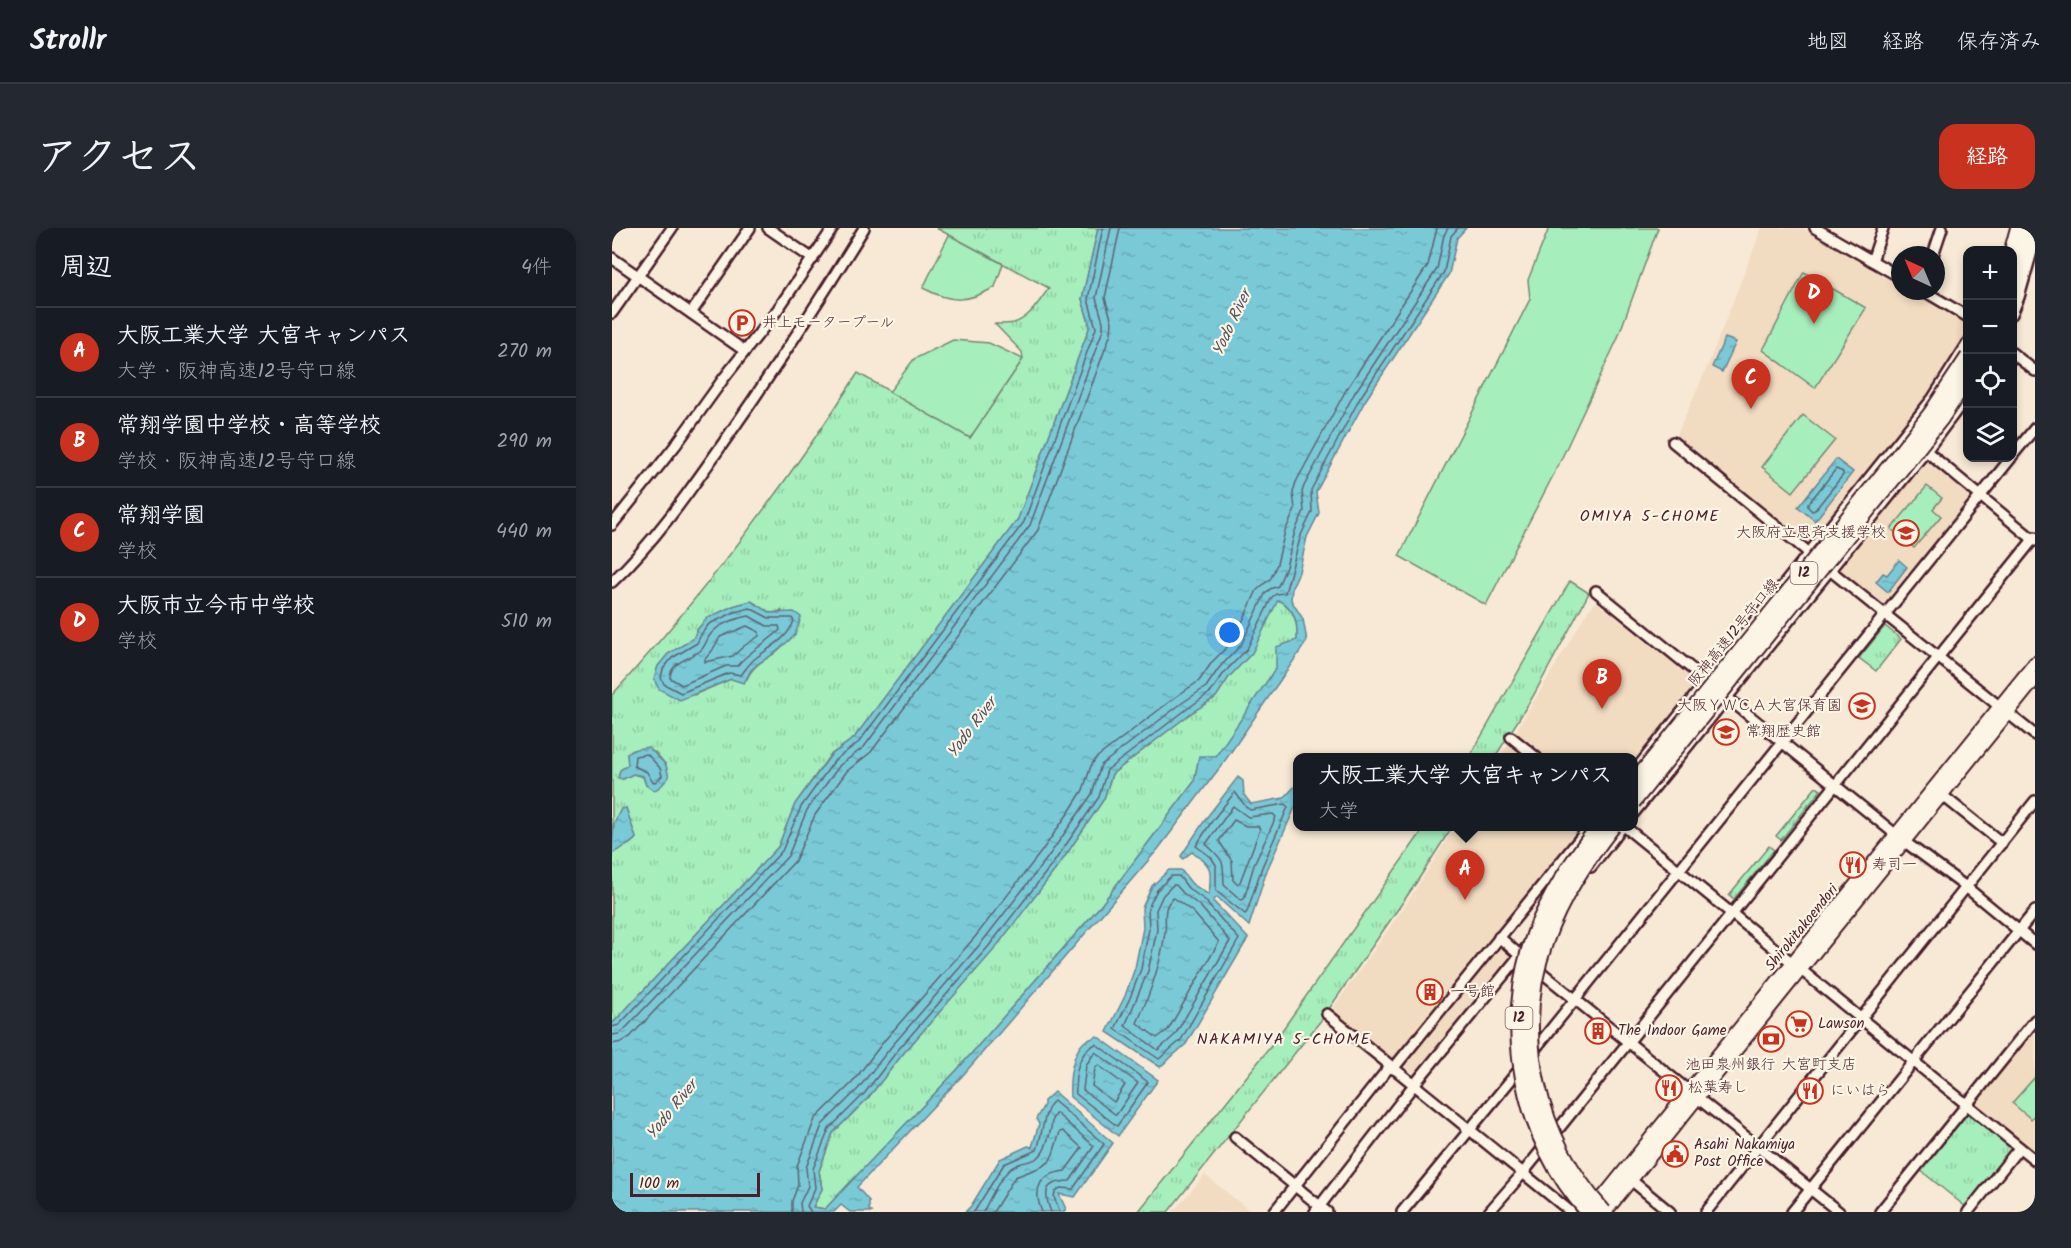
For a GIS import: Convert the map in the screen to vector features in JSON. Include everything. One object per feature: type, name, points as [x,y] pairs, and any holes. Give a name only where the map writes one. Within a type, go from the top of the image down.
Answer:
[{"type":"highway","points":[[2013,246],[2018,228]]},
{"type":"highway","points":[[2017,270],[2029,228]]},
{"type":"highway","name":"阪神高速12号守口線","points":[[1638,778],[1931,414],[1963,365]]},
{"type":"highway","name":"阪神高速12号守口線","points":[[1638,796],[1940,420],[1963,386]]},
{"type":"highway","name":"12","points":[[1590,1212],[1573,1193],[1553,1161],[1533,1115],[1521,1066],[1519,1011],[1528,954],[1542,915],[1563,877],[1595,831]]},
{"type":"highway","points":[[1606,1211],[1573,1170],[1549,1124],[1537,1082],[1531,1027],[1535,979],[1554,920],[1572,884],[1609,831]]},
{"type":"main road","name":"Shirokitakoendori","points":[[1901,838],[1942,795],[2035,663]]},
{"type":"main road","name":"Shirokitakoendori","points":[[1590,1212],[1693,1095],[2004,710],[2035,680]]},
{"type":"main road","name":"Shirokitakoendori","points":[[1606,1211],[1693,1095]]},
{"type":"street","points":[[612,313],[672,228]]},
{"type":"street","points":[[691,314],[750,228]]},
{"type":"street","points":[[768,228],[813,259]]},
{"type":"street","points":[[612,525],[675,446],[834,228]]},
{"type":"street","points":[[612,582],[625,570],[685,498],[774,371],[864,228]]},
{"type":"street","points":[[1872,261],[1882,228]]},
{"type":"street","points":[[1936,246],[1942,228]]},
{"type":"street","points":[[2006,246],[2011,228]]},
{"type":"street","points":[[1820,229],[1891,272]]},
{"type":"street","points":[[2017,303],[2035,242]]},
{"type":"street","points":[[612,258],[746,351]]},
{"type":"street","points":[[1939,300],[1963,314]]},
{"type":"street","points":[[1638,767],[1933,398],[1963,351]]},
{"type":"street","points":[[2014,354],[2035,371]]},
{"type":"street","points":[[1638,808],[1926,451],[1963,402]]},
{"type":"street","points":[[2017,451],[2035,428]]},
{"type":"street","points":[[1672,442],[2035,735]]},
{"type":"street","points":[[1489,1212],[2034,539],[1926,451]]},
{"type":"street","points":[[1402,1212],[1576,1000],[2008,462]]},
{"type":"street","points":[[1596,591],[2035,944]]},
{"type":"street","points":[[1511,737],[1531,753]]},
{"type":"street","points":[[1942,795],[2002,843]]},
{"type":"street","points":[[1706,1212],[2035,801]]},
{"type":"street","points":[[1274,1212],[1586,831]]},
{"type":"street","points":[[1235,1137],[1321,1210],[1413,1086],[1619,831]]},
{"type":"street","points":[[1629,831],[2035,1160]]},
{"type":"street","points":[[1792,1212],[2035,911]]},
{"type":"street","points":[[1499,937],[1839,1212]]},
{"type":"street","points":[[1327,1014],[1571,1212]]},
{"type":"street","points":[[1880,1212],[2035,1020]]},
{"type":"street","points":[[1968,1212],[2019,1148]]},
{"type":"street","points":[[1631,1180],[1670,1212]]},
{"type":"shaded area","points":[[1762,228],[1803,228],[1891,281],[1891,300],[1925,300],[1963,322],[1963,338],[1928,395],[1807,544],[1803,545],[1676,441]]},
{"type":"shaded area","name":"大阪府立思斉支援学校","points":[[1926,460],[1930,460],[1973,495],[1973,499],[1887,606],[1883,606],[1840,572],[1840,567]]},
{"type":"shaded area","points":[[1596,602],[1693,679],[1694,686],[1638,755],[1638,753],[1540,753],[1515,733],[1588,611]]},
{"type":"shaded area","points":[[1510,741],[1526,753],[1503,753]]},
{"type":"shaded area","points":[[1452,831],[1577,831],[1394,1057],[1389,1057],[1331,1011],[1405,906]]},
{"type":"shaded area","points":[[1496,946],[1513,959],[1418,1077],[1401,1063]]},
{"type":"shaded area","points":[[2035,1030],[2035,1152],[1977,1106],[1977,1101]]},
{"type":"shaded area","points":[[1205,1175],[1251,1212],[1173,1212]]},
{"type":"green space","points":[[936,228],[1098,228],[1082,299],[1090,326],[1018,519],[854,738],[830,755],[795,804],[778,847],[612,1024],[612,854],[636,838],[626,808],[614,823],[612,837],[612,695],[679,618],[742,539],[802,457],[858,373],[970,438],[1023,359],[1022,352],[995,324],[1020,321],[1034,308],[1049,288]],"holes":[[[751,601],[771,613],[782,611],[775,653],[755,667],[747,679],[731,679],[694,695],[654,679],[658,666],[668,654],[693,639],[706,619],[733,606]],[[655,752],[666,765],[646,785],[643,777],[633,774],[623,779],[628,765],[627,753]]]},
{"type":"green space","points":[[1549,228],[1658,228],[1617,340],[1558,466],[1486,605],[1399,556],[1530,299],[1528,280]]},
{"type":"green space","points":[[949,235],[1003,264],[995,287],[976,296],[959,299],[942,296],[923,288]]},
{"type":"green space","points":[[1804,272],[1866,308],[1815,388],[1763,350]]},
{"type":"green space","points":[[953,340],[989,343],[1023,359],[970,438],[889,392],[914,359]]},
{"type":"green space","points":[[1803,415],[1835,440],[1793,492],[1762,467]]},
{"type":"green space","points":[[1927,486],[1942,498],[1933,509],[1941,516],[1914,548],[1891,529]]},
{"type":"green space","points":[[1570,581],[1589,593],[1532,698],[1498,753],[1472,753]]},
{"type":"green space","points":[[1278,599],[1294,616],[1297,640],[1216,756],[1199,757],[1194,782],[1102,904],[957,1070],[825,1209],[813,1207],[822,1189],[819,1171],[833,1133],[868,1098],[992,951],[1059,865],[1104,799],[1112,774],[1191,713],[1216,697],[1229,677],[1252,652]]},
{"type":"green space","points":[[1885,626],[1901,639],[1876,671],[1859,658]]},
{"type":"green space","points":[[1816,787],[1821,790],[1781,840],[1776,836]]},
{"type":"green space","points":[[1422,831],[1449,831],[1322,1019],[1168,1212],[1138,1212],[1271,1046]]},
{"type":"green space","points":[[1769,846],[1774,850],[1734,899],[1729,895]]},
{"type":"green space","points":[[2035,1077],[2035,1114],[2031,1119],[2012,1103]]},
{"type":"green space","points":[[1969,1113],[2013,1150],[1967,1208],[1920,1170]]},
{"type":"water","name":"Yodo River","points":[[1098,228],[1466,228],[1457,238],[1449,274],[1365,401],[1316,492],[1319,513],[1307,537],[1299,572],[1292,587],[1291,600],[1303,619],[1307,641],[1224,762],[1159,848],[963,1075],[857,1187],[869,1201],[869,1209],[872,1212],[850,1212],[841,1205],[834,1212],[612,1212],[612,1024],[778,847],[795,804],[831,755],[854,738],[1018,519],[1090,326],[1082,299]],"holes":[[[1278,600],[1284,603],[1294,616],[1297,640],[1276,647],[1276,668],[1216,756],[1199,756],[1194,782],[1102,904],[957,1070],[825,1209],[813,1207],[822,1189],[819,1171],[833,1133],[868,1098],[902,1055],[993,951],[1059,865],[1104,799],[1112,774],[1191,713],[1216,697],[1229,677],[1252,653]]]},
{"type":"water","points":[[1725,338],[1736,342],[1722,372],[1712,367]]},
{"type":"water","points":[[1836,459],[1853,472],[1815,521],[1798,507]]},
{"type":"water","points":[[1899,560],[1907,567],[1888,592],[1876,582],[1883,573],[1887,575]]},
{"type":"water","points":[[751,601],[771,613],[794,612],[801,617],[795,635],[751,670],[744,683],[731,679],[680,700],[659,689],[654,679],[658,666],[668,654],[693,639],[706,619],[733,606]]},
{"type":"water","points":[[648,747],[666,765],[669,777],[654,791],[646,785],[643,776],[633,774],[623,779],[618,778],[620,770],[628,765],[627,753]]},
{"type":"water","points":[[1238,777],[1243,781],[1244,795],[1251,804],[1284,798],[1293,788],[1293,812],[1267,870],[1249,926],[1217,897],[1213,901],[1248,938],[1186,1044],[1160,1067],[1107,1032],[1125,996],[1135,968],[1143,928],[1142,908],[1152,886],[1169,870],[1181,870],[1192,884],[1209,895],[1210,870],[1208,865],[1192,852],[1183,859],[1181,856]]},
{"type":"water","points":[[626,808],[636,838],[612,854],[614,823],[621,809]]},
{"type":"water","points":[[1097,1036],[1158,1080],[1118,1136],[1070,1097],[1071,1076],[1076,1053],[1084,1042]]},
{"type":"water","points":[[1054,1092],[1113,1143],[1075,1197],[1059,1194],[1066,1209],[1063,1212],[965,1212],[1000,1159],[1028,1146],[1032,1147],[1039,1124],[1036,1119],[1044,1101]]},
{"type":"place","name":"井上モータープール","points":[[742,323]]},
{"type":"place","name":"大阪市立今市中学校","points":[[1814,324]]},
{"type":"place","name":"常翔学園","points":[[1751,409]]},
{"type":"place","name":"大阪府立思斉支援学校","points":[[1906,533]]},
{"type":"place","name":"大阪ＹＷＣＡ大宮保育園","points":[[1862,706]]},
{"type":"place","name":"常翔学園中学校・高等学校","points":[[1602,709]]},
{"type":"place","name":"常翔歴史館","points":[[1726,732]]},
{"type":"place","name":"寿司一","points":[[1853,865]]},
{"type":"place","name":"大阪工業大学 大宮キャンパス","points":[[1465,900]]},
{"type":"place","name":"一号館","points":[[1430,992]]},
{"type":"place","name":"Lawson","points":[[1799,1024]]},
{"type":"place","name":"The Indoor Game","points":[[1598,1031]]},
{"type":"place","name":"池田泉州銀行 大宮町支店","points":[[1771,1039]]},
{"type":"place","name":"松葉寿し","points":[[1669,1088]]},
{"type":"place","name":"にいはら","points":[[1810,1091]]},
{"type":"place","name":"Asahi Nakamiya Post Office","points":[[1675,1154]]},
{"type":"district","name":"OMIYA 5-CHOME","points":[[1650,516]]},
{"type":"district","name":"NAKAMIYA 5-CHOME","points":[[1284,1039]]}]
